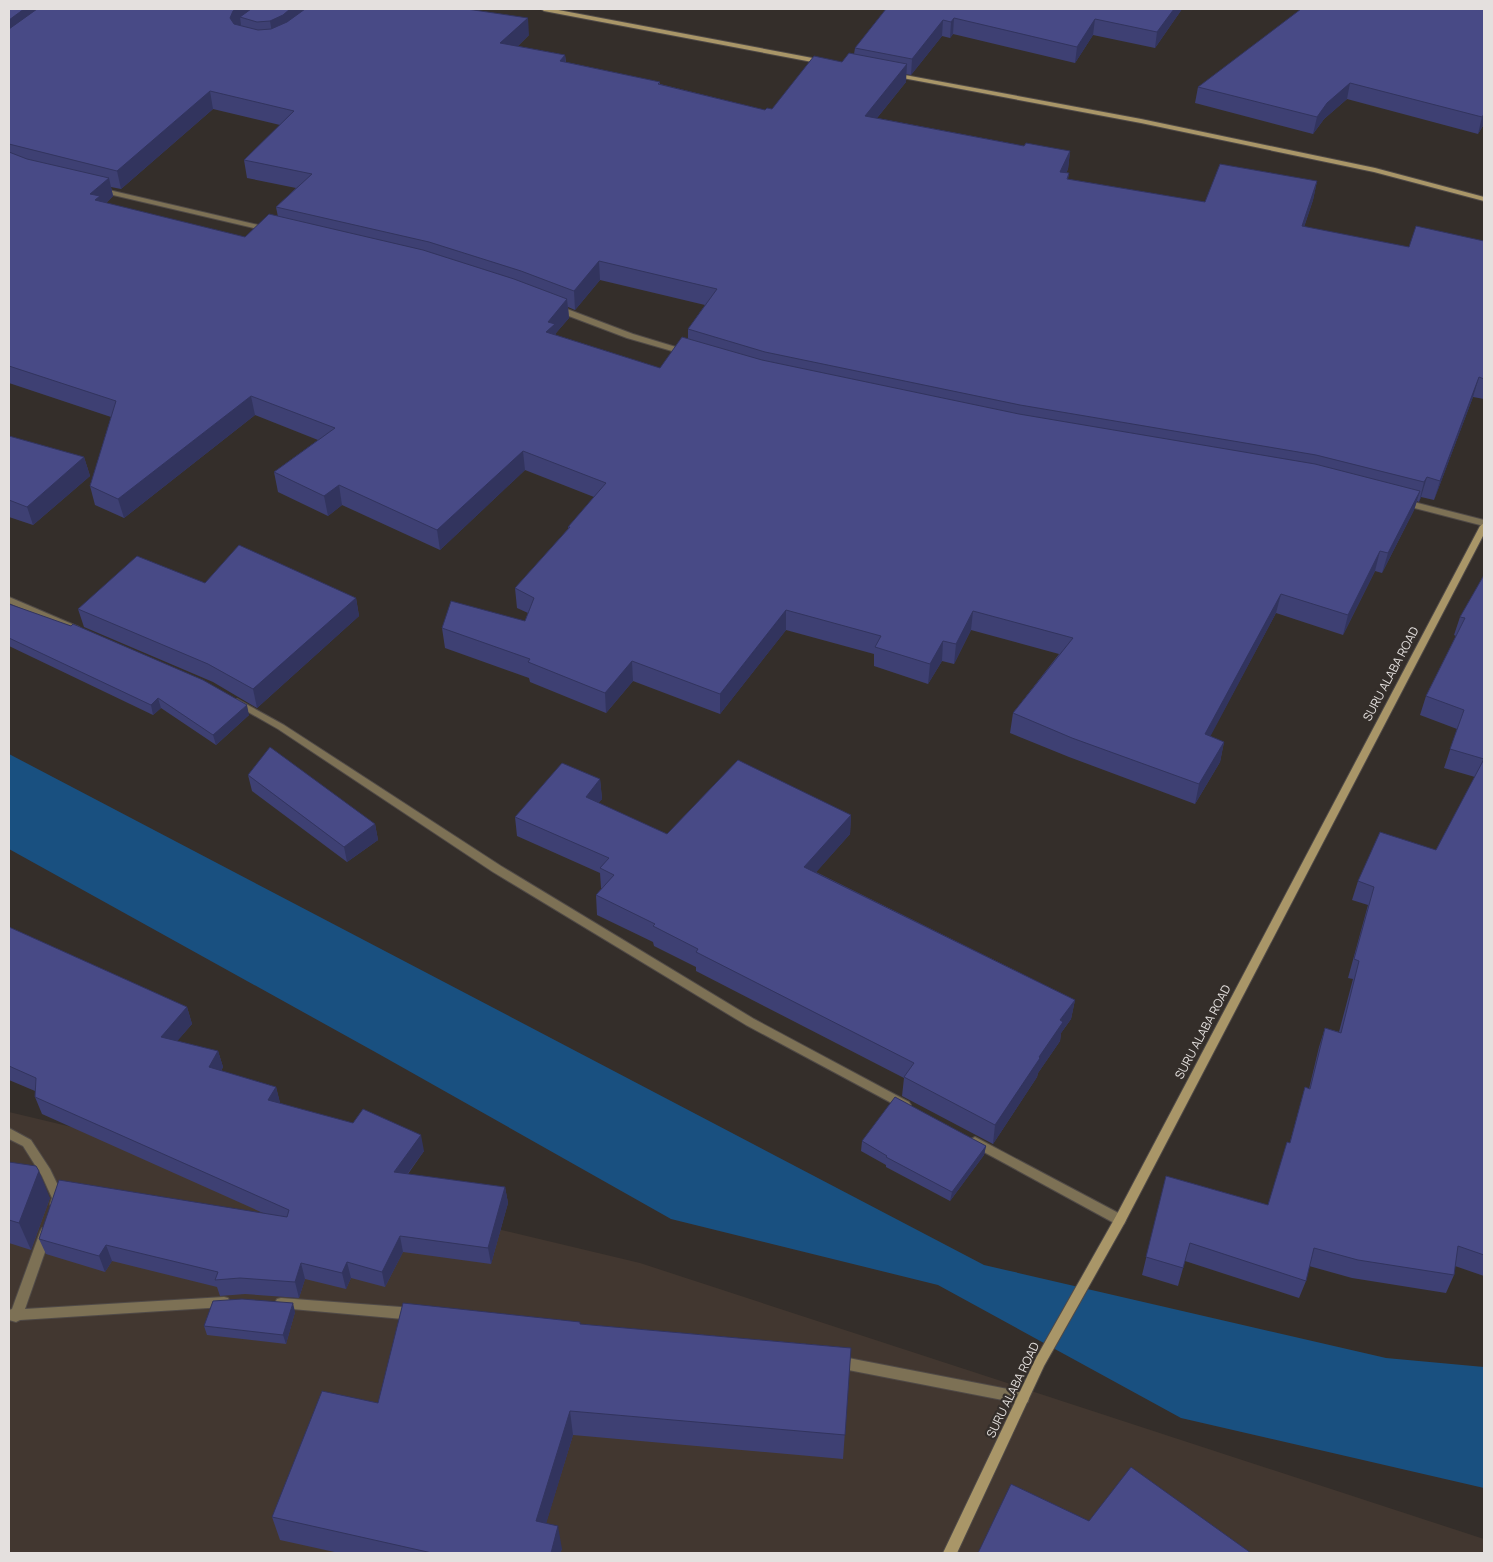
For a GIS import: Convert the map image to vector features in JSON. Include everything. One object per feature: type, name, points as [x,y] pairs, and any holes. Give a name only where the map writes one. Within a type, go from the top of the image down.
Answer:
[{"type":"street","points":[[544,9],[828,63]]},
{"type":"street","points":[[887,74],[1141,121],[1375,170],[1484,199]]},
{"type":"street","points":[[93,188],[274,230]]},
{"type":"street","points":[[547,304],[630,336],[696,356]]},
{"type":"street","points":[[1397,501],[1484,525]]},
{"type":"street","name":"SURU ALABA ROAD","points":[[950,1553],[1040,1362],[1120,1220],[1484,525]]},
{"type":"street","points":[[9,600],[86,633]]},
{"type":"street","points":[[225,695],[280,727],[497,869],[750,1022],[917,1111]]},
{"type":"street","points":[[9,1132],[27,1143],[46,1173],[58,1198],[13,1316],[235,1301]]},
{"type":"street","points":[[961,1135],[1120,1220]]},
{"type":"street","points":[[265,1302],[430,1315]]},
{"type":"street","points":[[823,1359],[1023,1398]]},
{"type":"shaded area","points":[[9,1112],[640,1263],[1484,1539],[1484,1553],[9,1553]]},
{"type":"water","points":[[9,754],[984,1265],[1386,1358],[1484,1367],[1484,1488],[1181,1418],[938,1285],[671,1219],[9,849]]},
{"type":"building","points":[[9,9],[24,9],[9,20]]},
{"type":"building","points":[[37,9],[236,9],[230,18],[234,24],[258,30],[271,29],[287,22],[305,9],[467,9],[528,18],[500,43],[565,55],[560,61],[660,82],[658,84],[765,110],[767,108],[772,109],[814,56],[842,62],[849,53],[907,64],[865,116],[1024,146],[1026,143],[1070,151],[1060,172],[1069,173],[1067,179],[1205,202],[1220,164],[1317,181],[1302,226],[1409,247],[1416,226],[1484,241],[1484,379],[1479,377],[1440,481],[1427,477],[1424,482],[1316,455],[1020,405],[765,352],[688,329],[717,289],[599,261],[574,291],[521,271],[429,242],[276,207],[312,174],[244,160],[294,111],[210,91],[117,171],[9,144],[9,29]]},
{"type":"building","points":[[251,9],[290,9],[283,15],[270,21],[257,22],[240,17]]},
{"type":"building","points":[[886,9],[1174,9],[1157,32],[1095,19],[1077,47],[954,18],[951,22],[943,20],[912,59],[855,48]]},
{"type":"building","points":[[1301,9],[1484,9],[1484,114],[1482,117],[1350,83],[1327,103],[1317,117],[1198,87]]},
{"type":"building","points":[[9,152],[27,159],[109,178],[90,194],[100,196],[95,200],[245,237],[269,214],[423,250],[514,279],[567,299],[548,322],[555,324],[546,332],[660,368],[682,337],[762,360],[1019,414],[1315,464],[1420,491],[1388,553],[1380,551],[1348,615],[1281,594],[1205,734],[1224,742],[1199,784],[1072,738],[1013,713],[1073,638],[973,611],[956,644],[943,641],[930,664],[875,647],[881,636],[786,610],[720,694],[632,661],[605,693],[528,662],[530,659],[442,628],[451,601],[525,621],[534,598],[515,588],[570,527],[568,527],[606,483],[523,451],[437,530],[339,485],[324,496],[274,472],[335,428],[251,396],[118,499],[90,486],[116,401],[9,366]]},
{"type":"building","points":[[9,436],[84,457],[27,507],[9,500]]},
{"type":"building","points":[[239,545],[356,598],[253,689],[208,664],[78,609],[137,556],[205,583]]},
{"type":"building","points":[[1484,575],[1484,759],[1450,749],[1464,710],[1426,696],[1465,618],[1460,617]]},
{"type":"building","points":[[9,604],[71,626],[73,624],[203,680],[247,705],[213,735],[158,698],[151,705],[9,638]]},
{"type":"building","points":[[270,747],[375,824],[344,847],[248,775]]},
{"type":"building","points":[[1484,759],[1484,1255],[1458,1246],[1454,1275],[1358,1260],[1314,1248],[1306,1281],[1190,1243],[1183,1268],[1146,1257],[1166,1176],[1268,1205],[1287,1142],[1290,1143],[1305,1087],[1310,1089],[1325,1028],[1341,1033],[1359,961],[1354,959],[1374,887],[1358,881],[1380,832],[1436,850]]},
{"type":"building","points":[[738,760],[851,815],[804,867],[1075,1000],[1060,1020],[1063,1022],[995,1125],[904,1077],[914,1063],[696,952],[698,949],[653,926],[655,924],[596,895],[614,875],[600,868],[609,858],[515,817],[562,763],[600,779],[586,797],[667,834]]},
{"type":"building","points":[[9,927],[187,1007],[161,1037],[218,1051],[209,1067],[276,1087],[268,1100],[353,1123],[363,1109],[421,1135],[394,1172],[505,1187],[488,1248],[400,1236],[382,1272],[347,1262],[342,1273],[301,1263],[295,1282],[240,1278],[215,1280],[218,1272],[106,1245],[99,1256],[39,1239],[59,1180],[287,1217],[289,1210],[35,1097],[36,1078],[9,1066]]},
{"type":"building","points":[[895,1097],[986,1146],[952,1192],[886,1157],[862,1141]]},
{"type":"building","points":[[9,1162],[36,1166],[39,1171],[19,1223],[9,1220]]},
{"type":"building","points":[[242,1299],[293,1303],[283,1335],[204,1326],[213,1301]]},
{"type":"building","points":[[403,1303],[580,1322],[580,1324],[851,1348],[845,1435],[570,1411],[536,1521],[558,1526],[551,1553],[432,1553],[272,1517],[322,1391],[378,1403]]},
{"type":"building","points":[[1131,1467],[1251,1553],[978,1553],[1011,1484],[1089,1521]]}]
